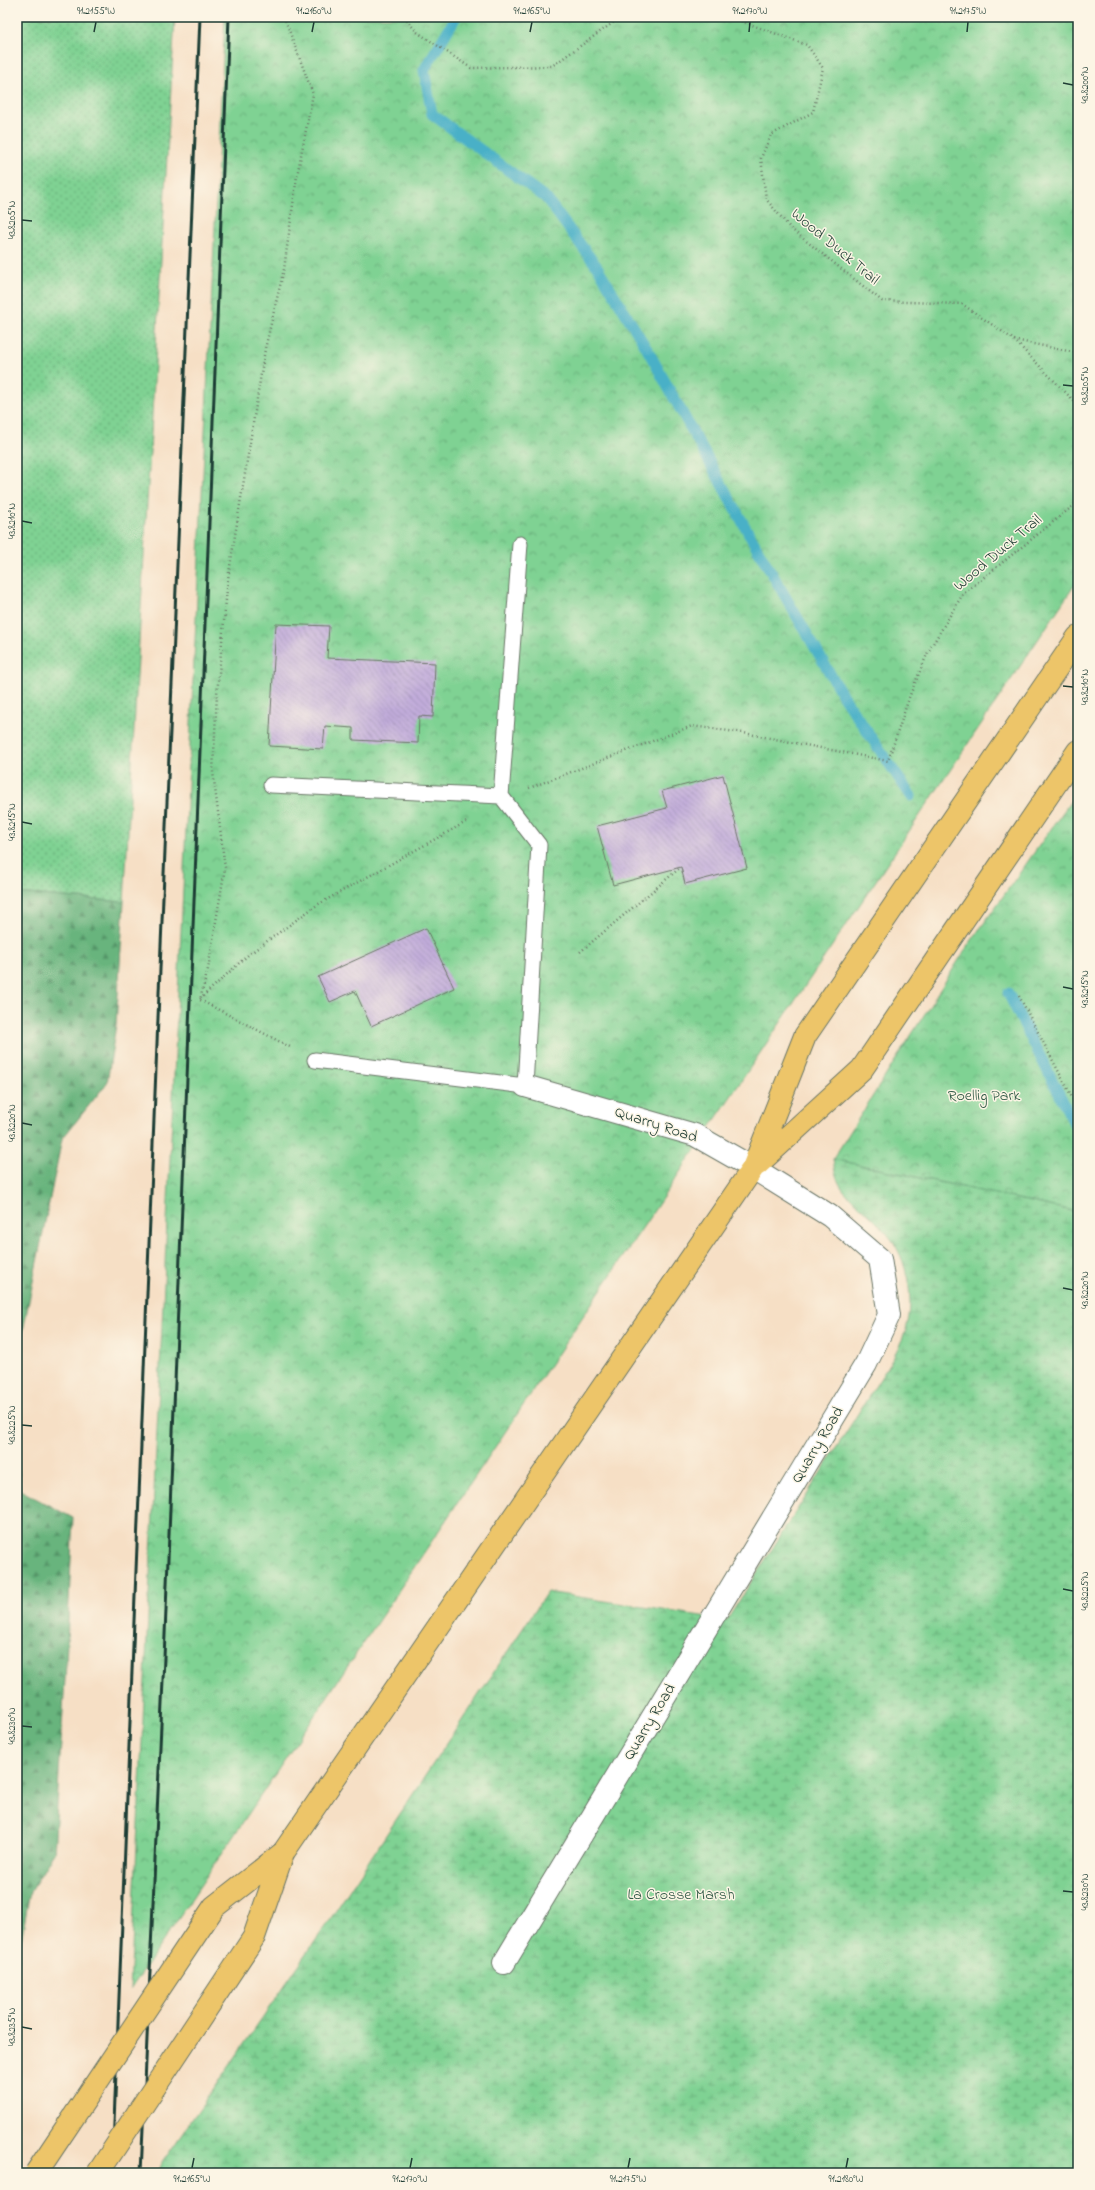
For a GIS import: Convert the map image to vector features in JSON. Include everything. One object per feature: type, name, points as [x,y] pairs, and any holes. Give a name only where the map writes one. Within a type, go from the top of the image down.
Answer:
[{"type":"main road","points":[[98,2173],[254,1937],[282,1853],[753,1168],[805,1036],[1078,637]]},
{"type":"main road","points":[[753,1168],[862,1069],[1078,751]]},
{"type":"main road","points":[[36,2173],[214,1907],[282,1853]]},
{"type":"street","name":"Quarry Road","points":[[504,1963],[866,1364],[889,1315],[880,1259],[830,1216],[753,1168],[695,1135],[525,1086]]},
{"type":"lane","points":[[315,1060],[525,1086],[539,845],[503,799],[520,544]]},
{"type":"lane","points":[[271,785],[503,799]]},
{"type":"path","points":[[200,1000],[208,968],[225,868],[213,772],[217,694],[228,579],[265,349],[284,268],[297,176],[313,94],[284,17]]},
{"type":"path","points":[[404,17],[417,32],[471,68],[552,66],[614,22],[614,17]]},
{"type":"path","name":"Wood Duck Trail","points":[[730,17],[808,45],[823,68],[813,112],[771,135],[761,158],[766,199],[790,229],[882,301],[962,304],[1013,339],[1078,405]]},
{"type":"path","points":[[1013,339],[1078,353]]},
{"type":"path","name":"Wood Duck Trail","points":[[503,799],[692,726],[888,760],[910,695],[928,652],[963,594],[1078,502]]},
{"type":"path","points":[[200,1000],[248,955],[317,905],[503,799]]},
{"type":"path","points":[[580,952],[681,867]]},
{"type":"path","points":[[1019,996],[1073,1099],[1078,1104]]},
{"type":"path","points":[[200,1000],[315,1060]]},
{"type":"green space","points":[[17,17],[175,17],[124,902],[17,893]]},
{"type":"green space","points":[[225,17],[1078,17],[1078,580],[130,1990]]},
{"type":"green space","name":"Roellig Park","points":[[1078,791],[1078,1212],[833,1159],[967,947]]},
{"type":"green space","points":[[17,893],[124,902],[116,1025],[107,1083],[62,1139],[17,1360]]},
{"type":"green space","name":"La Crosse Marsh","points":[[833,1159],[1078,1212],[1078,2173],[155,2173],[325,1927],[547,1592],[727,1620],[892,1360],[907,1326],[910,1294],[906,1273],[899,1252],[894,1243],[883,1230],[842,1188],[837,1177]]},
{"type":"green space","points":[[17,1449],[20,1490],[73,1518],[66,1664],[54,1853],[30,1892],[17,1963]]},
{"type":"building","points":[[276,624],[329,626],[327,658],[435,663],[433,717],[419,716],[418,743],[353,740],[353,728],[325,726],[323,749],[269,746]]},
{"type":"building","points":[[723,775],[747,868],[685,884],[681,867],[613,885],[597,826],[667,808],[662,791]]},
{"type":"building","points":[[426,928],[454,988],[371,1026],[355,991],[330,1002],[318,977]]},
{"type":"waterway","points":[[456,17],[424,70],[432,114],[546,198],[598,268],[647,349],[753,541],[843,696],[911,796]]},
{"type":"waterway","points":[[1008,993],[1078,1131]]},
{"type":"railway","points":[[112,2173],[200,17]]},
{"type":"railway","points":[[141,2173],[165,1635],[229,17]]}]
